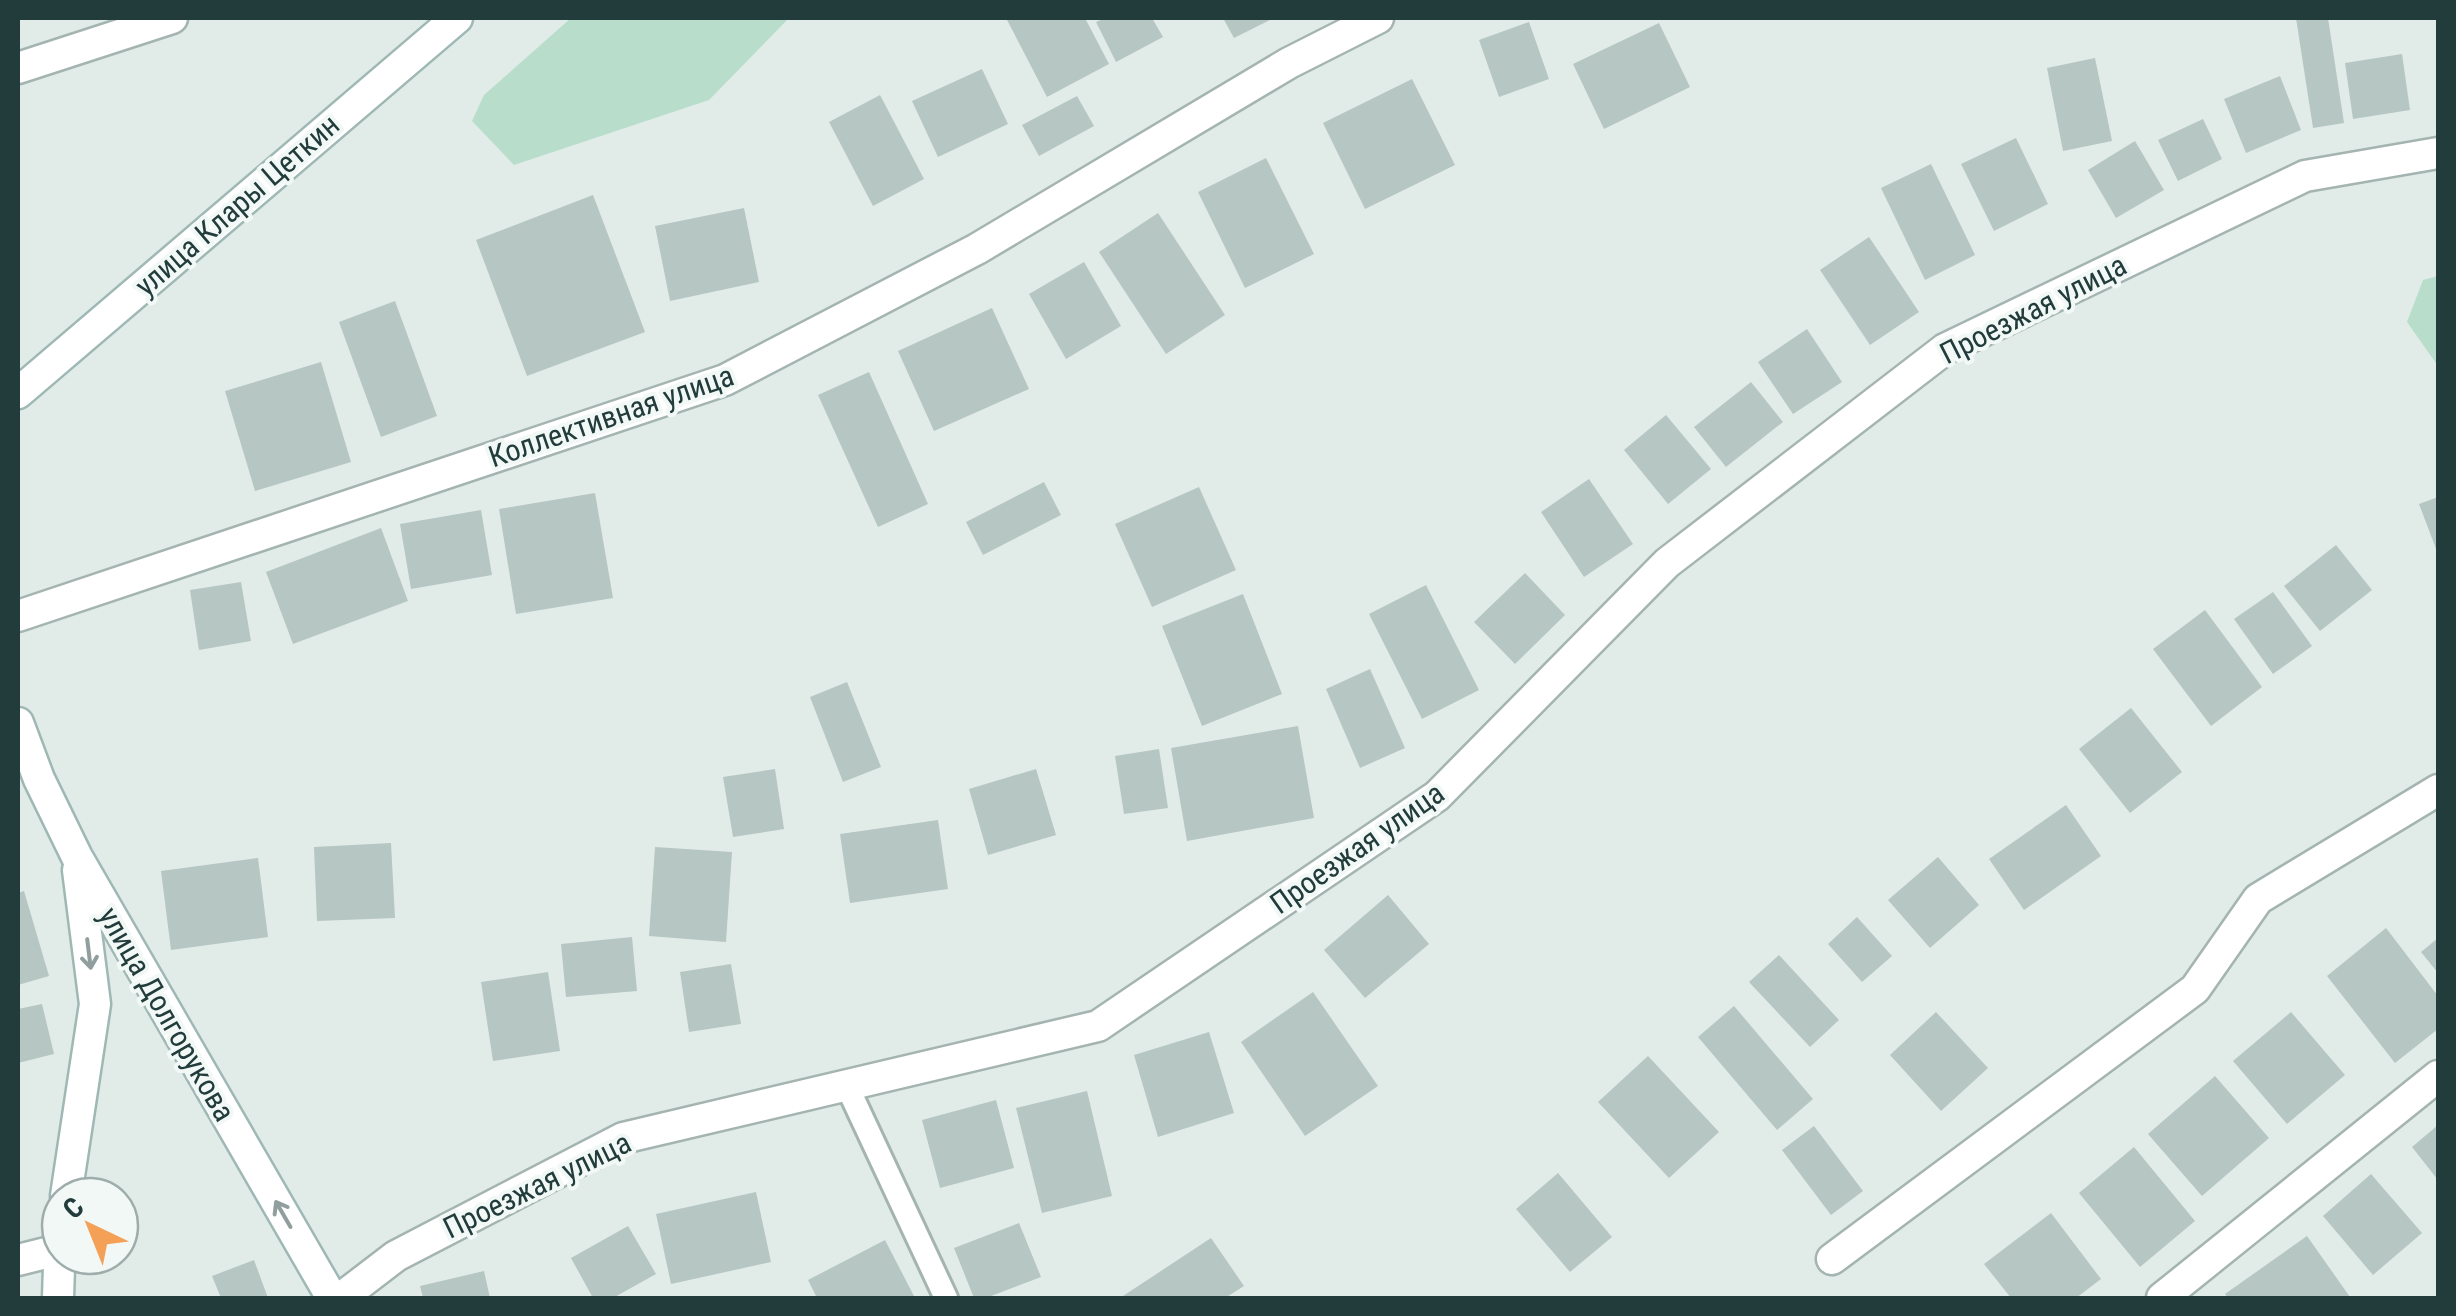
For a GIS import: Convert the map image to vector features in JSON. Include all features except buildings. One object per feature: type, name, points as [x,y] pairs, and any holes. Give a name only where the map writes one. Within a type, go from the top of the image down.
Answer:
[{"type":"street","points":[[18,68],[172,18]]},
{"type":"street","name":"улица Клары Цеткин","points":[[18,393],[457,18]]},
{"type":"street","name":"Коллективная улица","points":[[18,616],[725,380],[976,248],[1288,63],[1378,18]]},
{"type":"street","name":"Проезжая улица","points":[[340,1298],[396,1256],[623,1138],[1098,1026],[1437,796],[1667,563],[1946,349],[2305,176],[2438,152]]},
{"type":"street","name":"улица Долгорукова","points":[[18,723],[28,782],[77,857],[332,1298]]},
{"type":"street","points":[[1832,1259],[2195,990],[2258,899],[2438,790]]},
{"type":"street","points":[[69,1176],[95,1004],[77,857]]},
{"type":"street","points":[[2162,1298],[2438,1076]]},
{"type":"lane","points":[[848,1086],[946,1298]]},
{"type":"green space","points":[[571,18],[789,18],[709,100],[514,165],[472,121],[484,95]]},
{"type":"green space","points":[[2438,276],[2438,366],[2407,322],[2423,280]]}]
